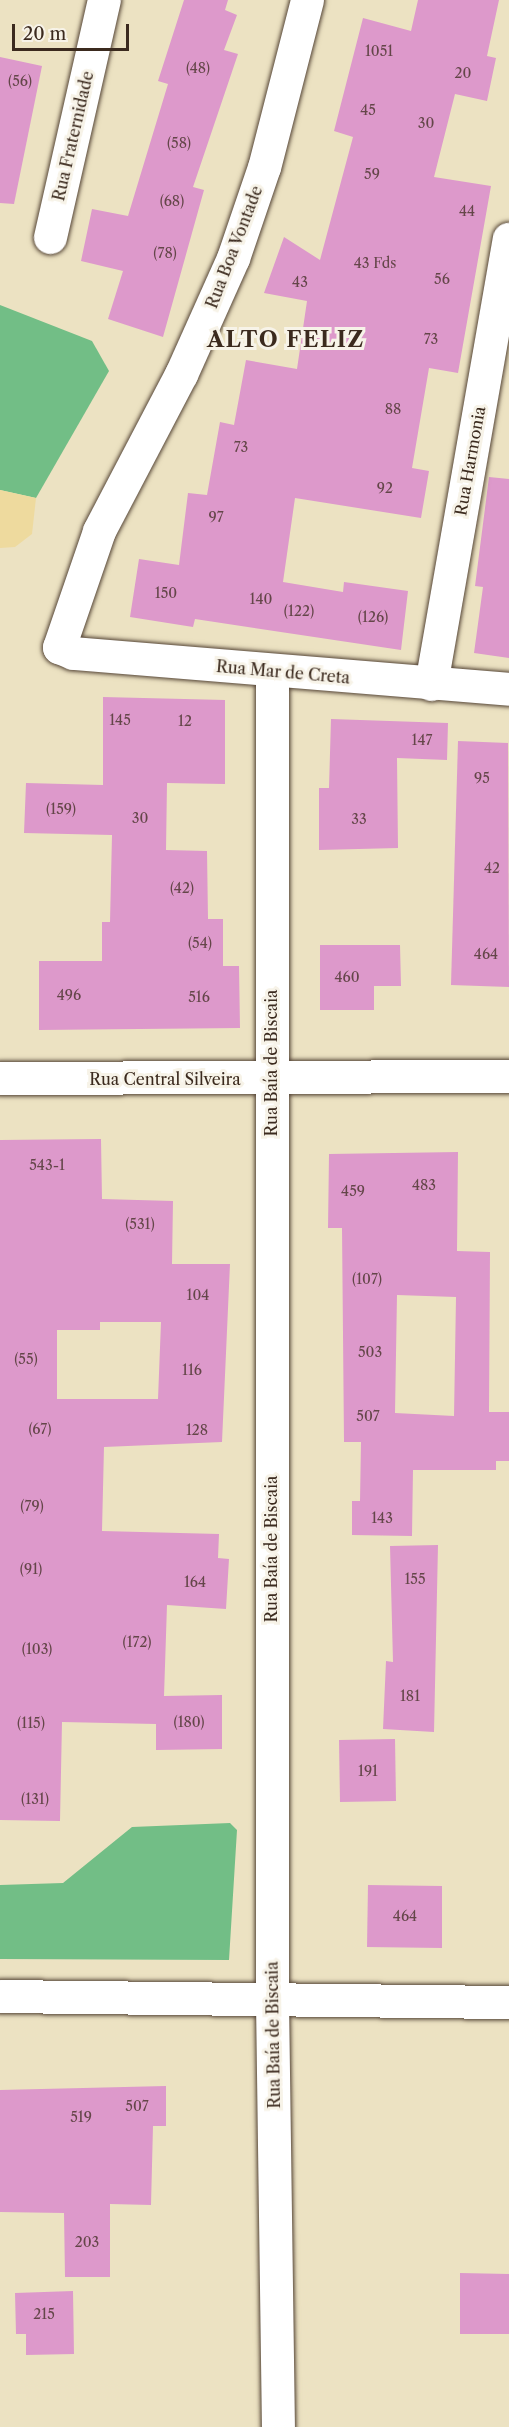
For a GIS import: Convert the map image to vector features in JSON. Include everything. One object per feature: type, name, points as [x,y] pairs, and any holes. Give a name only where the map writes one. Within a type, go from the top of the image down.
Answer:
[{"type":"street","name":"Rua Fraternidade","points":[[50,237],[104,0]]},
{"type":"street","name":"Rua Boa Vontade","points":[[60,647],[99,531],[181,374],[232,258],[264,167],[307,0]]},
{"type":"street","name":"Rua Harmonia","points":[[431,684],[509,239]]},
{"type":"street","name":"Rua Mar de Creta","points":[[60,647],[73,653],[509,689]]},
{"type":"street","name":"Rua Baía de Biscaia","points":[[272,671],[270,1079],[272,2001],[278,2427]]},
{"type":"street","name":"Rua Central Silveira","points":[[0,1078],[270,1079],[509,1076]]},
{"type":"street","points":[[0,1996],[509,2002]]},
{"type":"green space","points":[[0,305],[92,341],[109,371],[36,498],[0,490]]},
{"type":"green space","points":[[230,1823],[237,1830],[229,1960],[0,1959],[0,1885],[63,1883],[132,1827]]},
{"type":"sand","points":[[0,490],[36,498],[32,534],[15,547],[0,548]]},
{"type":"building","points":[[184,0],[228,0],[225,10],[237,15],[224,50],[238,54],[193,187],[204,190],[163,337],[108,319],[123,271],[81,261],[92,209],[128,216],[168,84],[158,81]]},
{"type":"building","points":[[418,0],[499,0],[487,56],[496,58],[487,101],[455,94],[434,177],[491,186],[458,373],[429,368],[412,468],[429,471],[421,518],[295,498],[283,582],[343,592],[344,582],[408,591],[401,650],[195,619],[193,627],[130,617],[139,559],[179,565],[188,493],[207,495],[220,422],[234,425],[246,360],[297,369],[307,301],[264,293],[284,237],[320,260],[353,137],[334,131],[363,18],[411,31]]},
{"type":"building","points":[[0,57],[42,66],[14,204],[0,203]]},
{"type":"building","points":[[489,477],[509,479],[509,658],[474,653],[483,587],[475,586]]},
{"type":"building","points":[[103,697],[225,700],[225,784],[167,783],[166,850],[207,851],[208,919],[223,919],[223,966],[239,966],[240,1028],[39,1030],[39,961],[102,961],[102,922],[110,922],[112,835],[24,833],[26,783],[103,785]]},
{"type":"building","points":[[331,719],[448,723],[447,760],[397,758],[398,848],[319,850],[319,788],[329,788]]},
{"type":"building","points":[[458,741],[508,743],[509,987],[451,985]]},
{"type":"building","points":[[320,945],[400,945],[401,986],[374,986],[374,1010],[320,1010]]},
{"type":"building","points":[[101,1139],[102,1199],[173,1201],[172,1264],[230,1264],[222,1442],[104,1447],[102,1531],[219,1534],[218,1558],[229,1559],[226,1609],[167,1605],[164,1696],[222,1695],[222,1749],[156,1750],[156,1724],[62,1722],[60,1821],[0,1820],[0,1140]],"holes":[[[100,1322],[161,1322],[158,1399],[57,1399],[57,1330],[100,1330]]]},
{"type":"building","points":[[458,1152],[457,1251],[490,1252],[489,1412],[509,1412],[509,1461],[496,1461],[496,1470],[413,1470],[412,1536],[352,1535],[352,1501],[360,1501],[361,1442],[344,1442],[342,1228],[328,1228],[329,1154]],"holes":[[[397,1295],[456,1297],[454,1416],[395,1413]]]},
{"type":"building","points":[[438,1545],[434,1732],[383,1729],[386,1661],[393,1662],[390,1546]]},
{"type":"building","points":[[395,1739],[396,1801],[340,1802],[339,1740]]},
{"type":"building","points":[[368,1885],[442,1886],[442,1948],[367,1947]]},
{"type":"building","points":[[166,2086],[166,2126],[153,2126],[151,2205],[110,2204],[110,2277],[65,2277],[64,2213],[0,2212],[0,2090]]},
{"type":"building","points":[[460,2273],[509,2274],[509,2334],[460,2334]]},
{"type":"building","points":[[73,2291],[74,2354],[26,2355],[26,2334],[16,2334],[15,2293]]},
{"type":"district","name":"ALTO FELIZ","points":[[286,340]]}]
